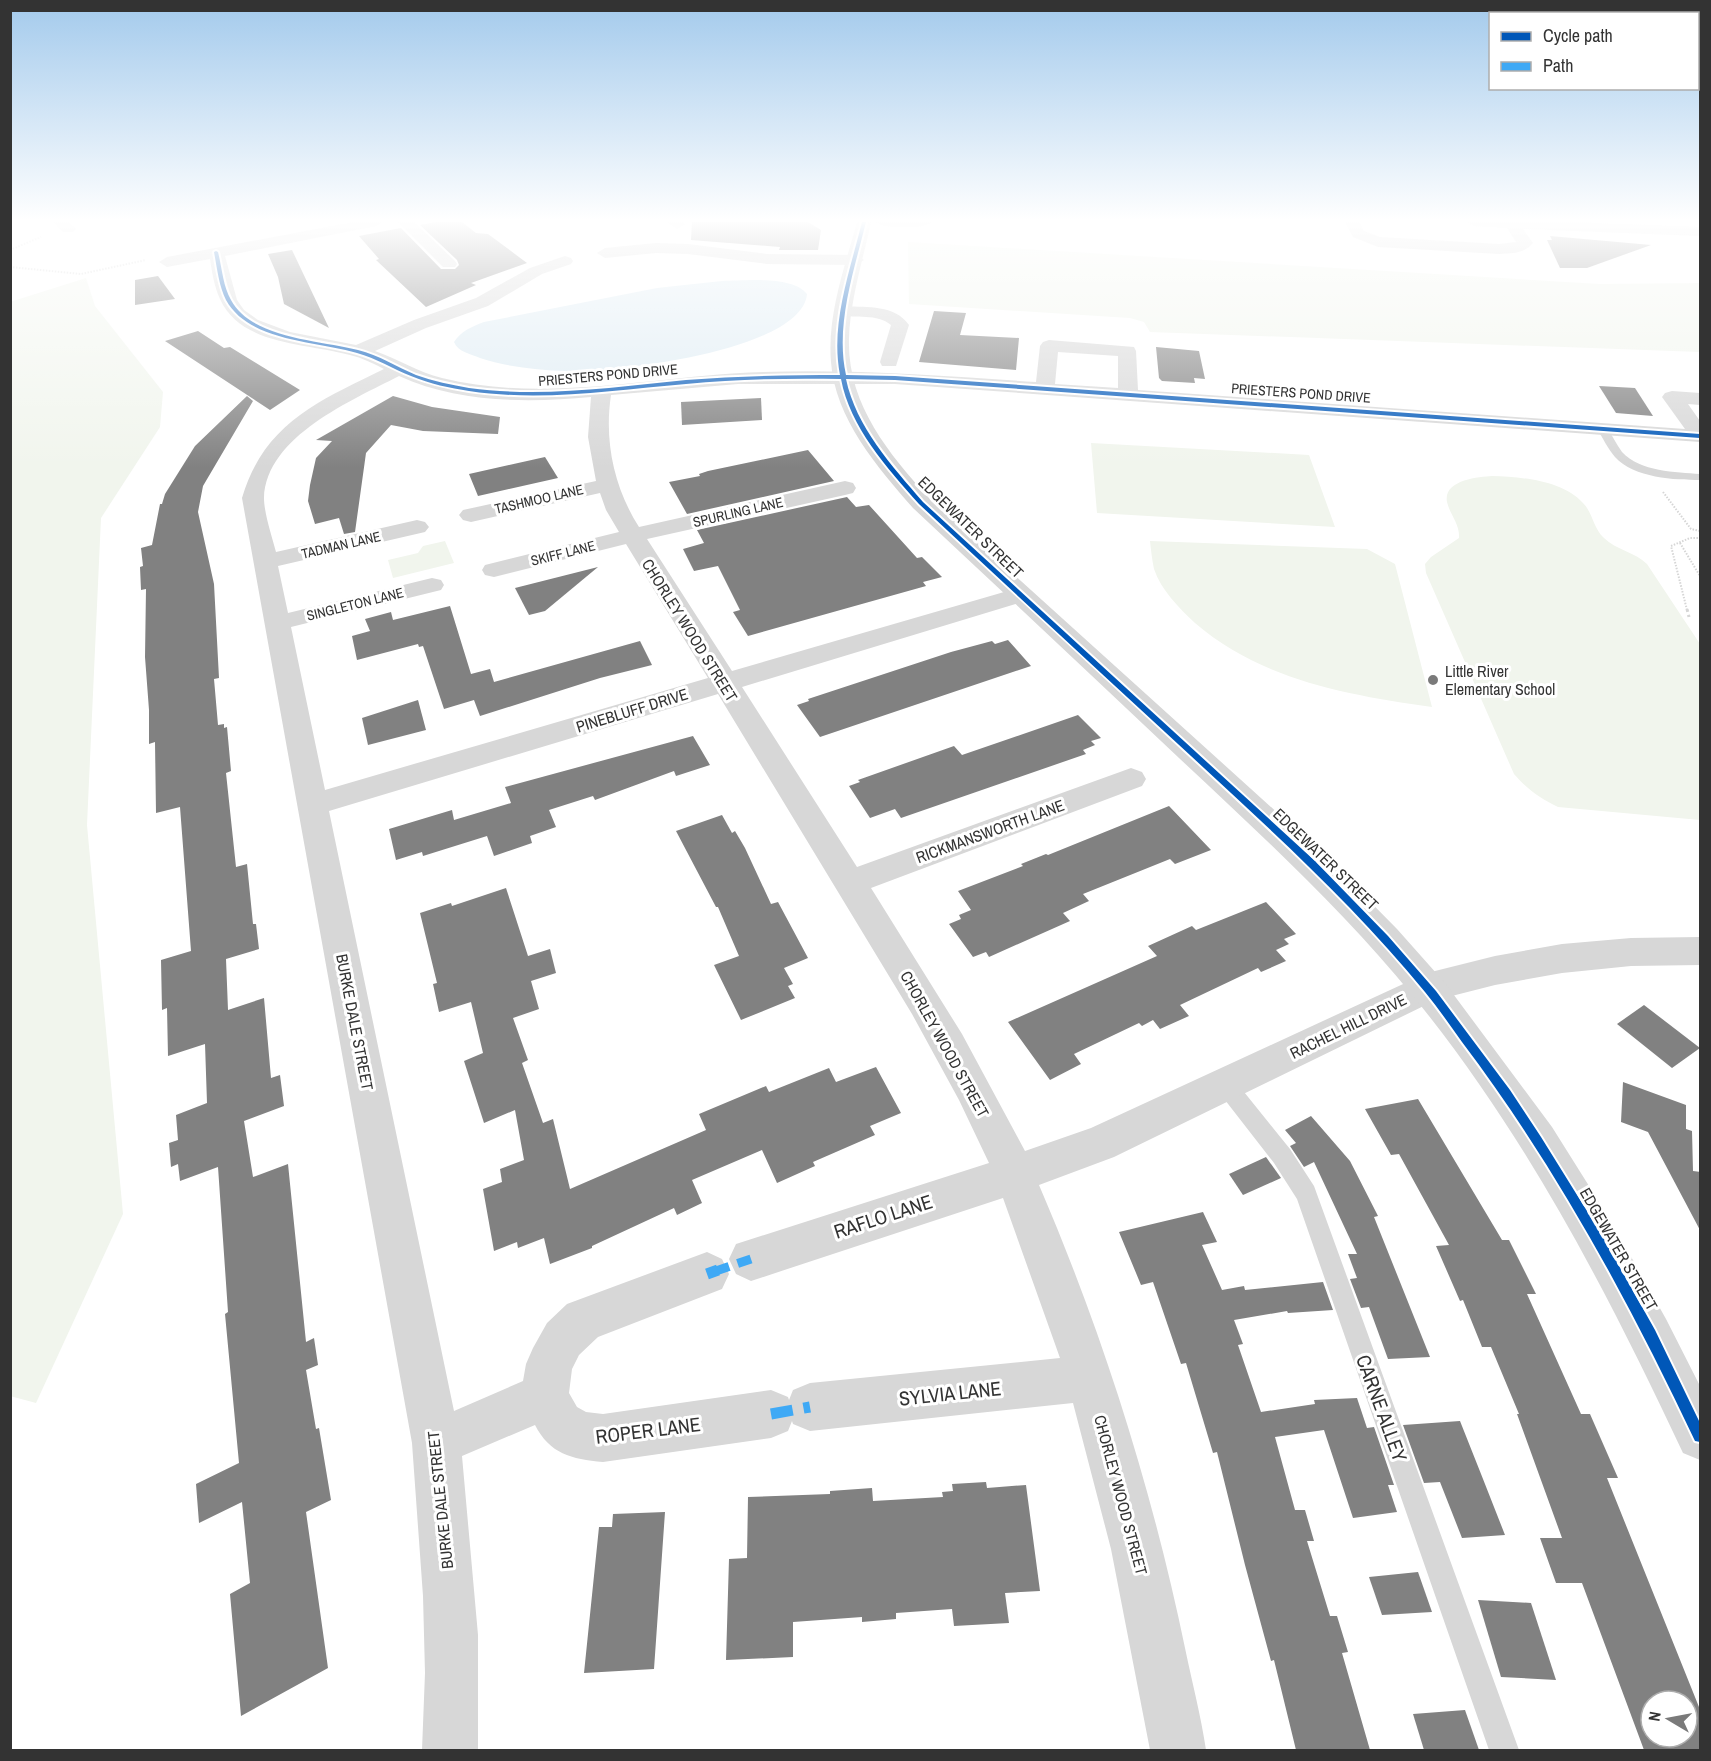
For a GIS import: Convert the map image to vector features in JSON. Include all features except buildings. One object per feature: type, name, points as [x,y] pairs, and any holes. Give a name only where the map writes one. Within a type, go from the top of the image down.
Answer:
[{"type":"street","name":"PRIESTERS POND DRIVE","points":[[232,304],[245,318],[277,333],[359,351],[399,369],[442,384],[500,393],[533,395],[602,392],[721,379],[843,376]]},
{"type":"street","points":[[359,351],[420,324],[476,304]]},
{"type":"street","name":"EDGEWATER STREET","points":[[846,304],[840,339],[843,376],[857,417],[872,443],[894,473],[921,503],[1312,863],[1369,921],[1427,988],[1535,1136],[1586,1218],[1638,1310],[1701,1436]]},
{"type":"street","points":[[843,376],[894,370],[900,325],[897,320],[882,314],[845,311]]},
{"type":"street","points":[[1044,387],[1049,346],[1127,351],[1128,394]]},
{"type":"street","name":"BURKE DALE STREET","points":[[399,369],[308,418],[276,447],[263,464],[256,480],[254,498],[436,1443],[448,1558],[452,1720],[450,1750]]},
{"type":"street","name":"PRIESTERS POND DRIVE","points":[[894,370],[1128,394],[1701,435]]},
{"type":"street","name":"CHORLEY WOOD STREET","points":[[602,392],[597,434],[600,459],[607,485],[631,536],[925,1004],[965,1073],[1015,1174],[1056,1278],[1089,1378],[1119,1483],[1149,1602],[1178,1750]]},
{"type":"street","points":[[1701,399],[1672,397],[1701,435]]},
{"type":"street","name":"TASHMOO LANE","points":[[471,515],[607,485]]},
{"type":"street","name":"SPURLING LANE","points":[[631,536],[845,488]]},
{"type":"street","name":"TADMAN LANE","points":[[265,562],[417,527]]},
{"type":"street","name":"SKIFF LANE","points":[[494,570],[631,536]]},
{"type":"street","name":"SINGLETON LANE","points":[[277,623],[432,585]]},
{"type":"street","name":"PINEBLUFF DRIVE","points":[[313,805],[1020,595]]},
{"type":"street","name":"RICKMANSWORTH LANE","points":[[849,884],[1131,779]]},
{"type":"street","name":"RACHEL HILL DRIVE","points":[[1015,1174],[1100,1144],[1427,988],[1515,964],[1576,955],[1632,951],[1701,951]]},
{"type":"street","name":"RAFLO LANE","points":[[751,1259],[1015,1174]]},
{"type":"street","points":[[436,1443],[545,1396],[549,1364],[562,1339],[583,1320],[707,1274]]},
{"type":"street","name":"SYLVIA LANE","points":[[790,1410],[1089,1378]]},
{"type":"street","name":"ROPER LANE","points":[[545,1396],[560,1424],[579,1436],[595,1438],[790,1410]]},
{"type":"lane","points":[[1603,429],[1619,456],[1626,461],[1672,475],[1701,477]]},
{"type":"lane","name":"CARNE ALLEY","points":[[1225,1084],[1282,1156],[1306,1194],[1504,1750]]},
{"type":"path","points":[[1689,617],[1671,546],[1690,538],[1701,538]]},
{"type":"path","points":[[1680,543],[1701,576]]},
{"type":"shaded area","points":[[10,304],[94,304],[163,392],[160,427],[101,518],[87,825],[123,1214],[36,1403],[10,1396]]},
{"type":"shaded area","points":[[575,304],[802,304],[797,314],[774,330],[741,344],[662,363],[590,371],[545,370],[501,364],[480,358],[456,345],[454,342],[463,332],[484,322]]},
{"type":"shaded area","points":[[912,304],[1700,304],[1700,352],[1150,332],[1144,322],[1130,318]]},
{"type":"shaded area","points":[[1091,443],[1309,455],[1335,527],[1097,513]]},
{"type":"shaded area","points":[[1492,476],[1540,481],[1574,495],[1589,511],[1597,530],[1604,538],[1647,564],[1700,644],[1700,820],[1558,807],[1534,793],[1514,774],[1426,573],[1425,564],[1431,557],[1459,538],[1458,528],[1447,502],[1450,489],[1463,481]]},
{"type":"shaded area","points":[[445,541],[454,563],[393,578],[388,560],[418,553],[423,546]]},
{"type":"shaded area","points":[[1150,541],[1367,549],[1395,564],[1432,707],[1369,697],[1307,682],[1248,658],[1195,623],[1177,605],[1157,577]]},
{"type":"marked path","points":[[707,1274],[751,1259]]},
{"type":"marked path","points":[[771,1414],[810,1407]]},
{"type":"cycle path","points":[[231,304],[238,314],[268,331],[364,353],[428,380],[495,393],[577,393],[686,382],[764,378],[895,378],[1700,436]]},
{"type":"cycle path","points":[[845,304],[840,339],[840,363],[853,407],[876,449],[921,503],[1312,863],[1426,986],[1506,1094],[1568,1188],[1624,1285],[1700,1436]]},
{"type":"place","name":"Little River Elementary School","points":[[1433,680]]}]
